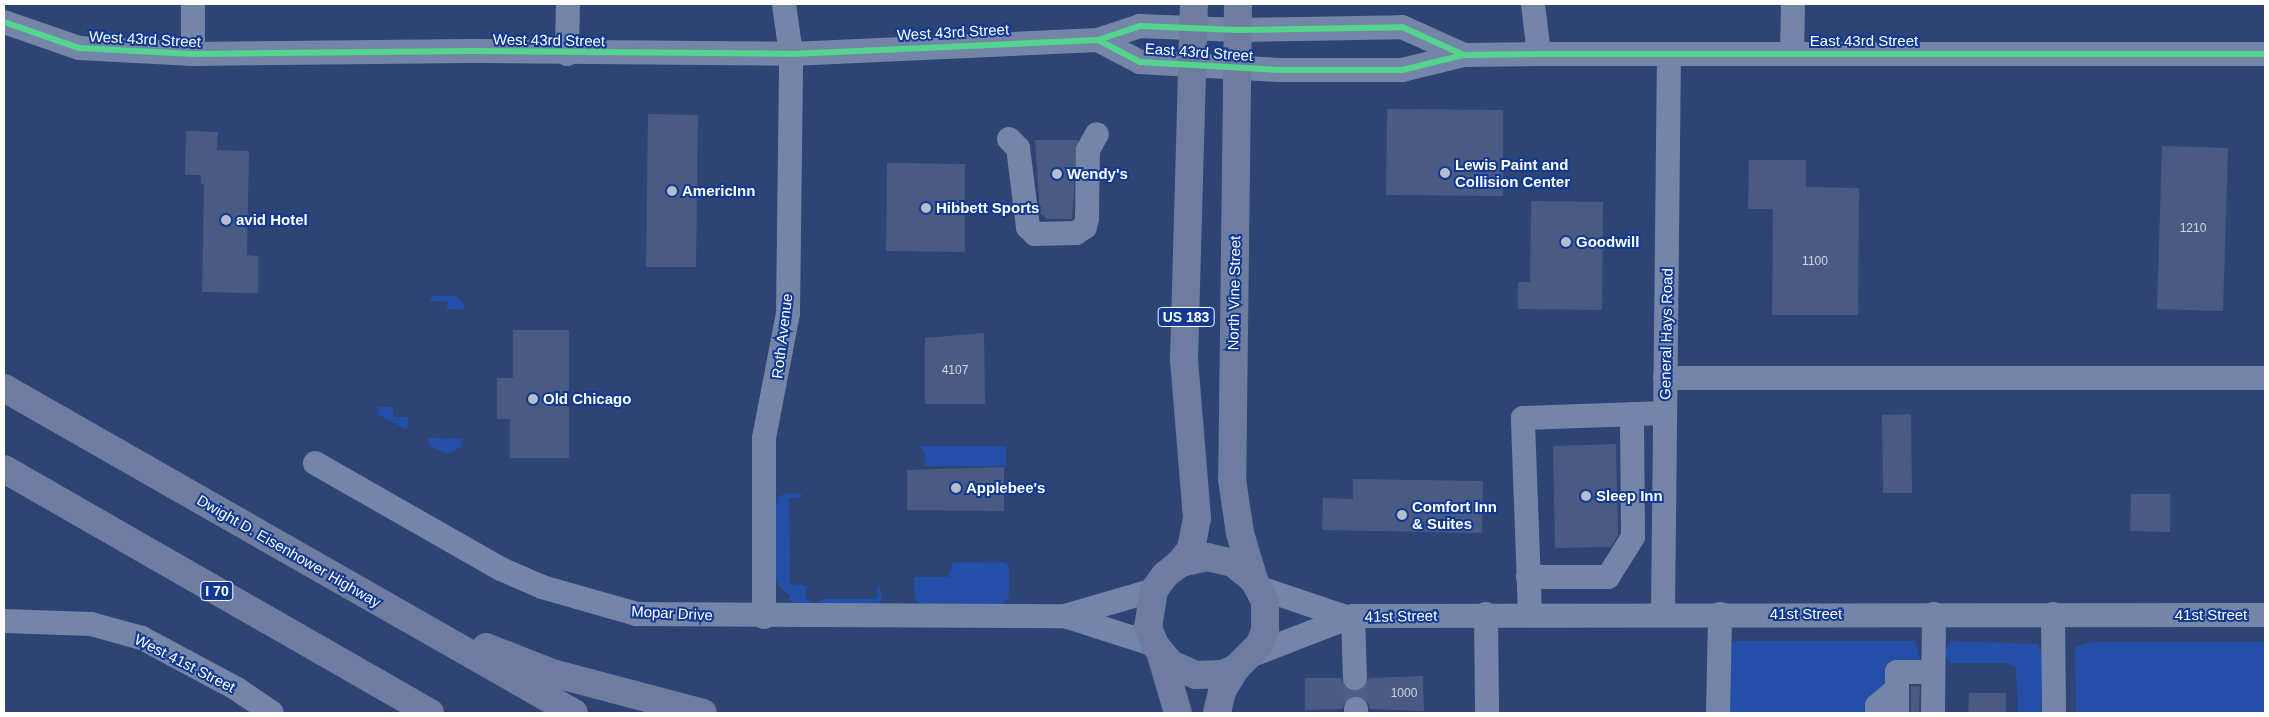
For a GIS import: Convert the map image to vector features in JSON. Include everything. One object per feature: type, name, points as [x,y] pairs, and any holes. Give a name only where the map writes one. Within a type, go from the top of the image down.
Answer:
[{"type":"highway","name":"US 183","points":[[1180,563],[1191,549],[1197,518],[1184,359],[1194,16]]},
{"type":"highway","name":"North Vine Street","points":[[1238,17],[1232,479],[1240,534],[1257,584]]},
{"type":"highway","name":"Dwight D. Eisenhower Highway","points":[[4,388],[574,713]]},
{"type":"highway","name":"I 70","points":[[4,469],[430,713]]},
{"type":"highway","points":[[1178,713],[1158,650],[1148,627],[1154,590],[1180,563],[1200,558],[1220,559],[1239,567],[1257,584],[1266,609],[1265,630],[1222,691],[1217,713]]},
{"type":"highway","points":[[394,610],[552,672],[703,713]]},
{"type":"highway","points":[[1158,650],[1171,664],[1196,675],[1222,674],[1244,662]]},
{"type":"street","points":[[193,4],[193,54]]},
{"type":"street","points":[[568,4],[568,54]]},
{"type":"street","name":"Roth Avenue","points":[[764,617],[762,476],[764,438],[788,313],[791,54],[784,4]]},
{"type":"street","points":[[1533,4],[1539,54]]},
{"type":"street","points":[[1792,54],[1793,4]]},
{"type":"street","name":"East 43rd Street","points":[[1098,40],[1140,26],[1194,16],[1238,17],[1402,27],[1464,55]]},
{"type":"street","name":"West 43rd Street","points":[[4,22],[79,48],[193,54],[791,54],[1098,40]]},
{"type":"street","name":"East 43rd Street","points":[[1098,40],[1140,62],[1238,68],[1402,70],[1464,55],[2265,54]]},
{"type":"street","name":"General Hays Road","points":[[1663,614],[1669,55]]},
{"type":"street","points":[[1009,139],[1018,148],[1028,227],[1035,234],[1076,233],[1087,218],[1088,150],[1097,134]]},
{"type":"street","points":[[1665,378],[2265,378]]},
{"type":"street","points":[[1530,613],[1523,418],[1665,413]]},
{"type":"street","points":[[1528,577],[1608,577],[1633,537],[1632,414]]},
{"type":"street","name":"Mopar Drive","points":[[314,463],[501,569],[542,587],[637,614],[764,617],[1064,616],[1154,590]]},
{"type":"street","name":"41st Street","points":[[1257,584],[1350,617],[1530,613],[2265,615]]},
{"type":"street","points":[[1486,614],[1487,713]]},
{"type":"street","points":[[1718,713],[1720,614]]},
{"type":"street","points":[[1933,713],[1934,614]]},
{"type":"street","points":[[2053,614],[2054,713]]},
{"type":"street","name":"Mopar Drive","points":[[1064,616],[1158,650]]},
{"type":"street","points":[[1350,617],[1355,678]]},
{"type":"street","name":"41st Street","points":[[1244,662],[1350,617]]},
{"type":"street","name":"West 41st Street","points":[[4,621],[91,624],[142,638],[237,689],[272,713]]},
{"type":"street","points":[[1898,713],[1897,672],[1933,672]]},
{"type":"street","points":[[1877,713],[1877,706],[1897,689]]},
{"type":"shaded area","points":[[432,296],[455,296],[465,305],[463,309],[447,309],[447,301],[430,301]]},
{"type":"shaded area","points":[[378,407],[393,407],[393,417],[409,417],[407,430],[377,414]]},
{"type":"shaded area","points":[[429,438],[462,439],[462,446],[448,454],[429,446]]},
{"type":"shaded area","points":[[919,446],[1006,446],[1006,466],[925,466],[925,454]]},
{"type":"shaded area","points":[[786,493],[802,494],[801,498],[789,498],[790,584],[806,586],[806,598],[812,601],[806,606],[788,600],[790,596],[778,585],[774,568],[775,506],[779,500],[776,498]]},
{"type":"shaded area","points":[[1004,562],[1009,566],[1009,597],[1003,604],[921,605],[915,599],[914,577],[948,577],[953,563]]},
{"type":"shaded area","points":[[879,583],[882,599],[877,604],[817,604],[821,599],[876,599]]},
{"type":"shaded area","points":[[1735,641],[1915,641],[1920,659],[1885,665],[1886,689],[1867,713],[1730,713],[1730,645]]},
{"type":"shaded area","points":[[1951,641],[2037,644],[2042,652],[2041,713],[2018,713],[2016,668],[2009,663],[1950,663],[1944,652]]},
{"type":"shaded area","points":[[2091,642],[2265,642],[2265,713],[2076,713],[2075,647]]},
{"type":"building","name":"Lewis Paint and Collision Center","points":[[1387,109],[1503,110],[1503,196],[1386,195]]},
{"type":"building","name":"AmericInn","points":[[648,114],[698,115],[696,267],[646,267]]},
{"type":"building","name":"avid Hotel","points":[[186,131],[218,132],[217,150],[249,151],[247,255],[258,256],[258,293],[202,292],[204,184],[201,184],[201,175],[185,175]]},
{"type":"building","name":"Wendy's","points":[[1035,140],[1078,140],[1072,219],[1047,219],[1040,213]]},
{"type":"building","points":[[2162,146],[2228,148],[2223,311],[2157,309]]},
{"type":"building","points":[[1749,160],[1806,160],[1806,187],[1859,188],[1858,315],[1772,315],[1773,209],[1748,209]]},
{"type":"building","name":"Hibbett Sports","points":[[887,163],[965,164],[965,252],[886,251]]},
{"type":"building","name":"Goodwill","points":[[1531,201],[1603,202],[1602,310],[1518,309],[1518,282],[1530,282]]},
{"type":"building","name":"Old Chicago","points":[[513,330],[569,330],[569,458],[510,458],[510,419],[497,419],[497,378],[513,378]]},
{"type":"building","points":[[984,333],[985,404],[925,404],[925,338]]},
{"type":"building","points":[[1911,414],[1912,493],[1883,493],[1882,415]]},
{"type":"building","name":"Sleep Inn","points":[[1616,444],[1618,535],[1611,547],[1555,548],[1553,446]]},
{"type":"building","name":"Applebee's","points":[[1004,467],[1004,511],[907,510],[907,470]]},
{"type":"building","name":"Comfort Inn & Suites","points":[[1353,479],[1483,481],[1482,533],[1322,530],[1323,498],[1353,499]]},
{"type":"building","points":[[2131,494],[2170,494],[2170,532],[2130,531]]},
{"type":"building","points":[[1423,676],[1424,711],[1370,709],[1368,702],[1356,695],[1349,697],[1342,709],[1305,710],[1305,678],[1341,678],[1344,686],[1355,692],[1363,689],[1369,678]]},
{"type":"building","points":[[1911,686],[1920,686],[1919,713],[1911,713]]},
{"type":"building","points":[[1969,693],[2006,693],[2006,713],[1968,713]]},
{"type":"tunnel","points":[[1355,678],[1356,709]]},
{"type":"cycle path","points":[[4,22],[79,48],[193,54],[471,51],[791,54],[1098,40],[1140,26],[1238,30],[1402,27],[1464,55]]},
{"type":"cycle path","points":[[1098,40],[1140,62],[1280,70],[1402,70],[1464,55],[2265,54]]},
{"type":"place","name":"Lewis Paint and Collision Center","points":[[1445,173]]},
{"type":"place","name":"Wendy's","points":[[1057,174]]},
{"type":"place","name":"AmericInn","points":[[672,191]]},
{"type":"place","name":"Hibbett Sports","points":[[926,208]]},
{"type":"place","name":"avid Hotel","points":[[226,220]]},
{"type":"place","name":"Goodwill","points":[[1566,242]]},
{"type":"place","name":"Old Chicago","points":[[533,399]]},
{"type":"place","name":"Applebee's","points":[[956,488]]},
{"type":"place","name":"Sleep Inn","points":[[1586,496]]},
{"type":"place","name":"Comfort Inn & Suites","points":[[1402,515]]}]
